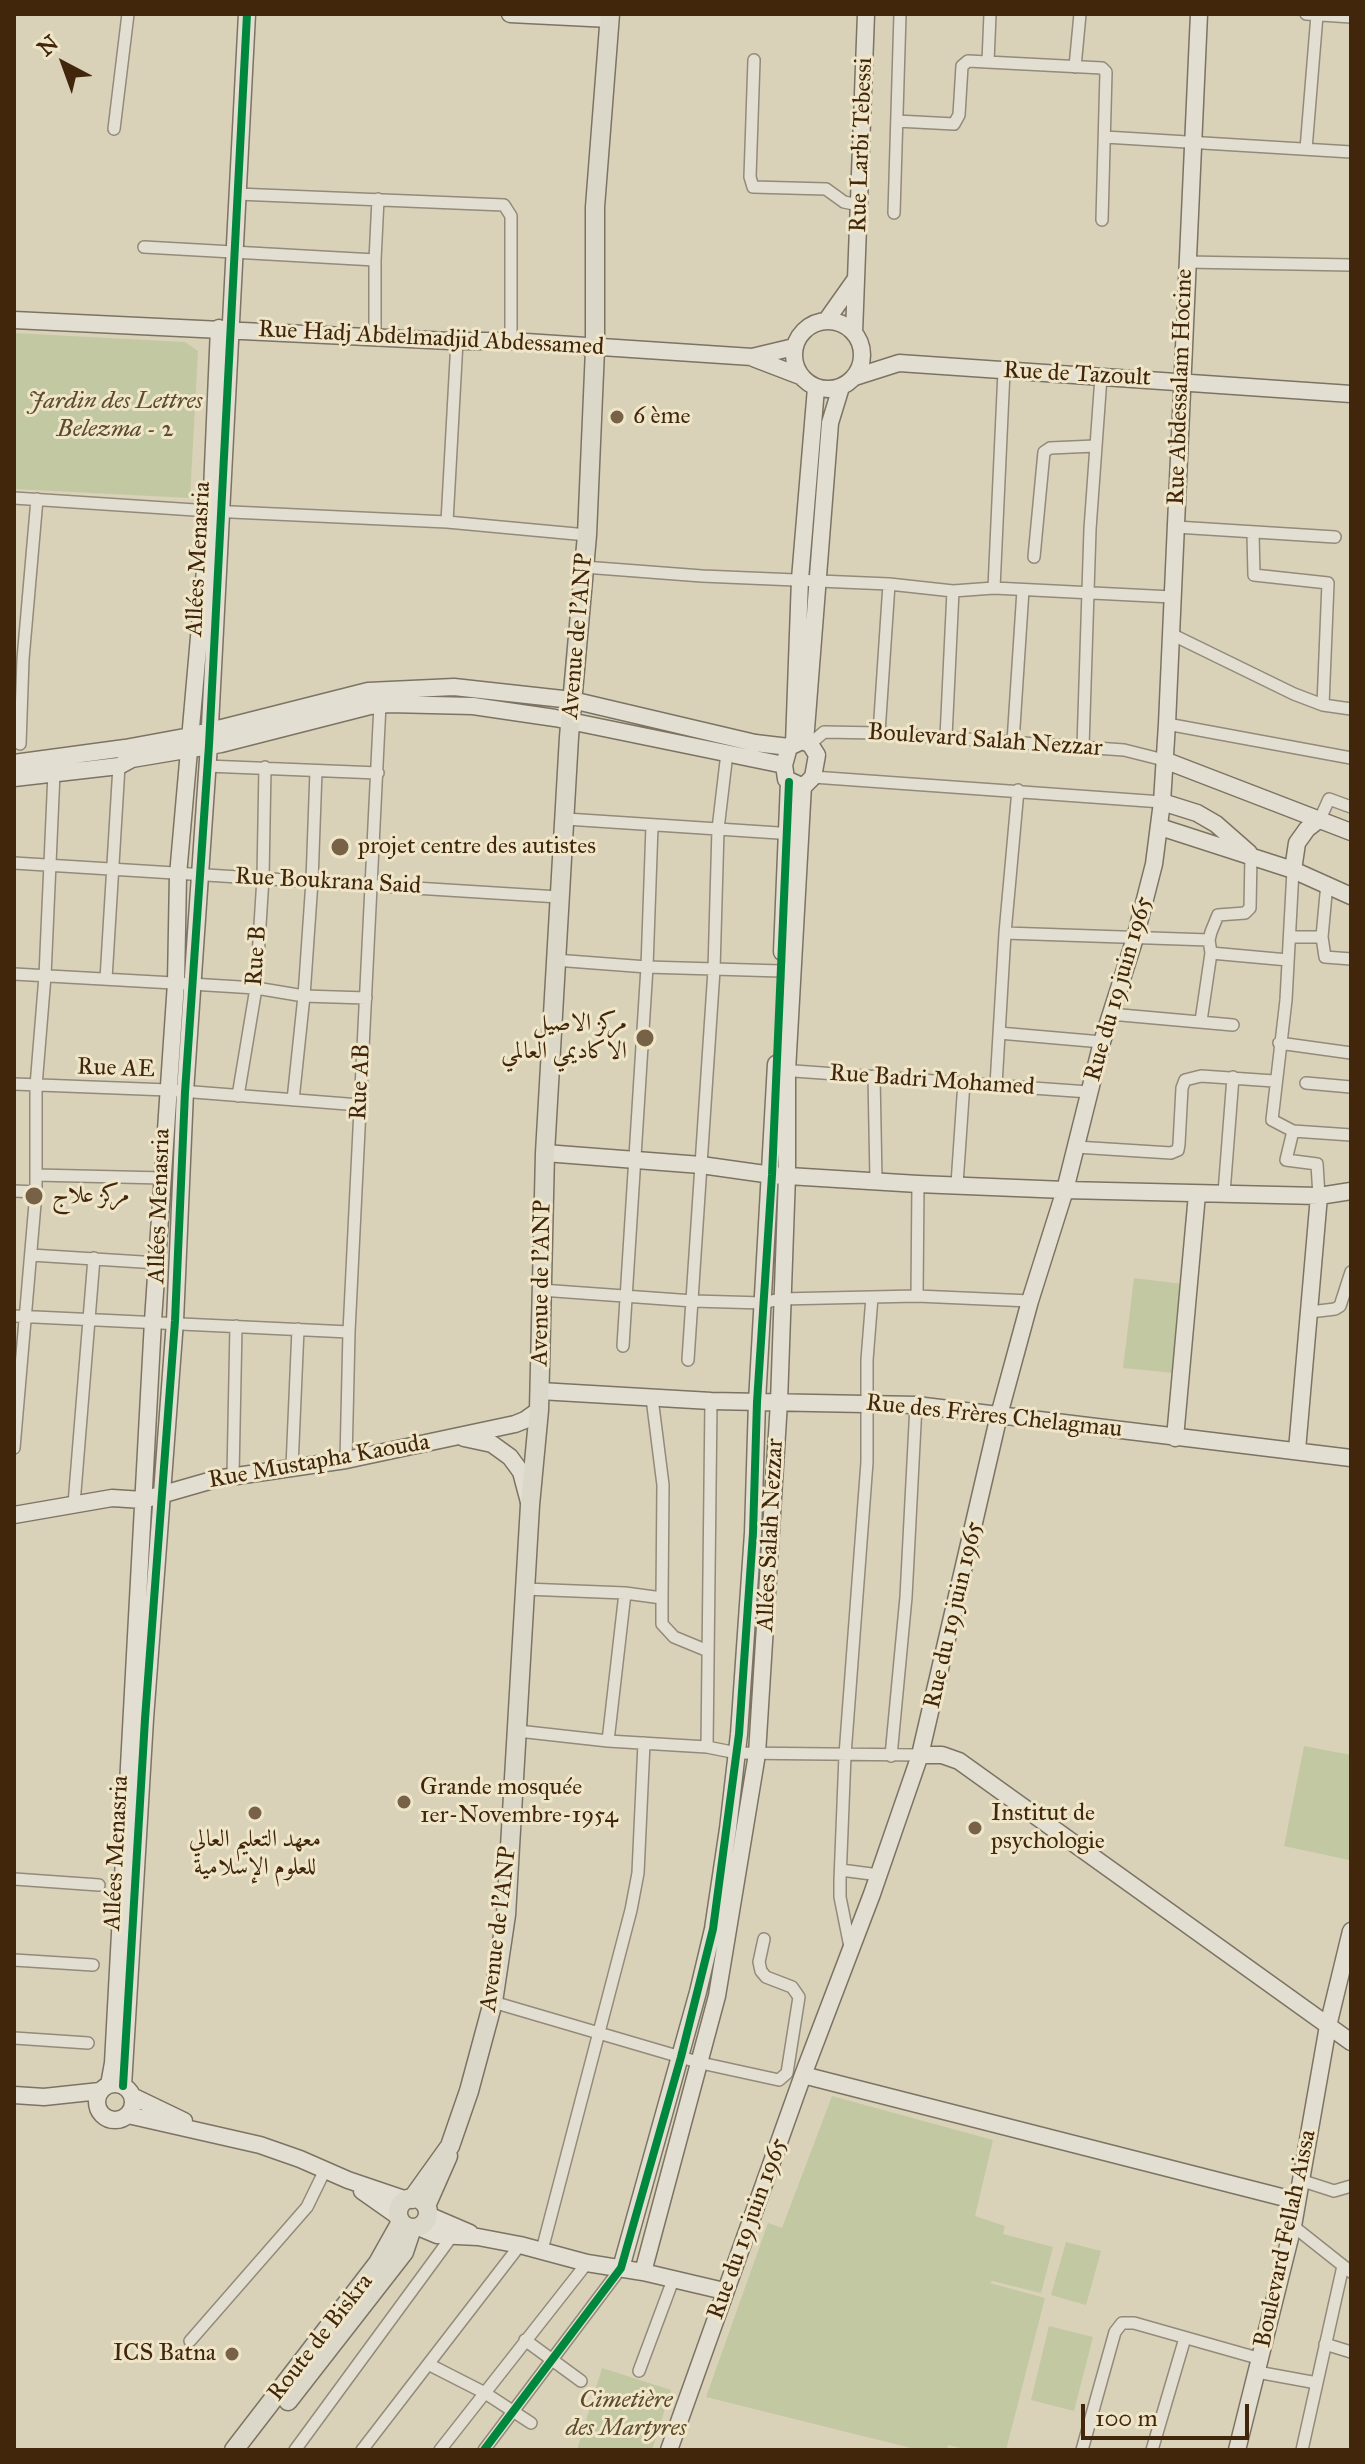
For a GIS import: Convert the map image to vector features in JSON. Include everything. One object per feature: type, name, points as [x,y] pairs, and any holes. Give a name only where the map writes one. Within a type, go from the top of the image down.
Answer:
[{"type":"main road","name":"Avenue de l'ANP","points":[[413,2214],[447,2163],[493,2002],[506,1915],[530,1505],[540,1400],[545,1153],[570,721],[587,535],[595,349],[595,207],[610,16]]},
{"type":"main road","name":"Route de Biskra","points":[[234,2450],[413,2214]]},
{"type":"main road","name":"Route de Biskra","points":[[249,2450],[404,2252],[413,2214]]},
{"type":"street","points":[[114,129],[128,14]]},
{"type":"street","name":"Allées Menasria","points":[[184,983],[198,875],[209,738],[225,328],[236,253],[247,14]]},
{"type":"street","points":[[510,14],[610,16]]},
{"type":"street","name":"Rue Larbi Tebessi","points":[[857,336],[866,14]]},
{"type":"street","points":[[894,213],[900,14]]},
{"type":"street","points":[[988,62],[990,14]]},
{"type":"street","points":[[1075,67],[1080,14]]},
{"type":"street","name":"Rue Abdessalam Hocine","points":[[1164,760],[1199,14]]},
{"type":"street","points":[[1306,14],[1351,17]]},
{"type":"street","points":[[1306,149],[1317,15]]},
{"type":"street","points":[[754,60],[750,177],[753,187],[826,189],[844,202],[859,205]]},
{"type":"street","points":[[897,121],[954,124],[959,115],[963,65],[968,61],[1100,67],[1106,70],[1102,220]]},
{"type":"street","points":[[1105,137],[1351,152]]},
{"type":"street","points":[[238,191],[498,203],[507,207],[511,216],[511,341]]},
{"type":"street","points":[[375,336],[378,199]]},
{"type":"street","points":[[144,247],[375,260]]},
{"type":"street","points":[[1186,262],[1351,265]]},
{"type":"street","points":[[848,382],[829,390],[816,388],[800,376],[795,367],[794,347],[806,329],[826,321],[849,292],[857,275]]},
{"type":"street","name":"Rue Hadj Abdelmadjid Abdessamed","points":[[14,320],[511,341],[595,349],[752,357],[794,347]]},
{"type":"street","points":[[209,738],[380,704],[473,706],[755,743],[800,744],[817,755],[801,782],[785,776],[784,765],[800,744],[819,580],[830,423],[862,359],[857,336],[846,326],[826,321]]},
{"type":"street","name":"Rue de Tazoult","points":[[857,336],[878,354],[899,363],[1351,394]]},
{"type":"street","points":[[447,522],[457,341]]},
{"type":"street","name":"Rue Hadj Abdelmadjid Abdessamed","points":[[752,357],[800,376]]},
{"type":"street","name":"Rue de Tazoult","points":[[848,382],[899,363]]},
{"type":"street","points":[[994,588],[1004,371]]},
{"type":"street","points":[[1083,747],[1095,446],[1101,377]]},
{"type":"street","points":[[800,744],[800,579],[816,388]]},
{"type":"street","points":[[1034,557],[1044,452],[1050,448],[1095,446]]},
{"type":"street","points":[[14,498],[447,522],[587,535]]},
{"type":"street","points":[[20,744],[18,658],[37,499]]},
{"type":"street","name":"Allées Menasria","points":[[184,983],[178,875],[216,511]]},
{"type":"street","points":[[1176,527],[1335,537]]},
{"type":"street","points":[[1253,534],[1254,575],[1328,582],[1323,705]]},
{"type":"street","points":[[584,567],[702,576],[889,584],[953,591],[994,588],[1172,597]]},
{"type":"street","points":[[879,733],[889,584]]},
{"type":"street","points":[[1013,742],[1023,590]]},
{"type":"street","points":[[946,737],[953,591]]},
{"type":"street","points":[[1171,634],[1294,694],[1323,705],[1351,709]]},
{"type":"street","points":[[14,778],[119,766],[132,759],[189,750],[209,738],[368,691],[454,687],[572,700],[727,753],[784,765]]},
{"type":"street","name":"Rue AB","points":[[346,1460],[349,1332],[380,704]]},
{"type":"street","points":[[1167,724],[1351,758]]},
{"type":"street","name":"Boulevard Salah Nezzar","points":[[800,744],[824,732],[879,733],[1124,750],[1164,760]]},
{"type":"street","points":[[14,763],[125,748],[189,750]]},
{"type":"street","points":[[688,1360],[714,970],[718,829],[727,753]]},
{"type":"street","points":[[1164,760],[1351,832]]},
{"type":"street","name":"Rue du 19 juin 1965","points":[[669,2450],[920,1755],[999,1415],[1065,1190],[1102,1042],[1147,893],[1160,827],[1164,760]]},
{"type":"street","points":[[106,979],[119,766]]},
{"type":"street","points":[[207,766],[378,773]]},
{"type":"street","name":"Rue B","points":[[238,1096],[256,988],[263,878],[265,767]]},
{"type":"street","points":[[293,1100],[304,996],[316,771]]},
{"type":"street","points":[[14,1448],[19,1316],[31,1255],[36,1192],[36,1086],[45,976],[54,773]]},
{"type":"street","name":"Boulevard Salah Nezzar","points":[[801,782],[1018,790],[1162,802]]},
{"type":"street","name":"Allées Salah Nezzar","points":[[643,2272],[701,2063],[728,1935],[757,1754],[779,1402],[781,1070],[792,834],[801,782]]},
{"type":"street","points":[[996,1085],[1018,790]]},
{"type":"street","points":[[1351,807],[1329,799],[1320,819],[1307,829],[1297,843],[1286,1000],[1274,1081],[1272,1120],[1274,1124],[1293,1131],[1351,1135]]},
{"type":"street","points":[[1162,802],[1206,818],[1251,855],[1250,908],[1245,913],[1218,915],[1209,940],[1211,953],[1201,1021]]},
{"type":"street","points":[[566,819],[792,834],[781,971],[781,1070]]},
{"type":"street","points":[[623,1346],[647,967],[652,826]]},
{"type":"street","points":[[1160,827],[1293,870],[1351,896]]},
{"type":"street","name":"Rue Boukrana Said","points":[[14,863],[559,897]]},
{"type":"street","points":[[1327,883],[1322,937],[1325,957],[1351,959]]},
{"type":"street","points":[[1005,933],[1209,940]]},
{"type":"street","points":[[1290,937],[1322,937]]},
{"type":"street","points":[[1211,953],[1288,960]]},
{"type":"street","points":[[555,960],[647,967],[781,971]]},
{"type":"street","points":[[14,974],[184,983],[256,988],[304,996],[366,998]]},
{"type":"street","points":[[116,2089],[96,2099],[102,2116],[115,2121],[128,2115],[132,2109],[116,2089],[113,2063],[133,1834],[153,1321],[163,1178],[176,1091],[184,983]]},
{"type":"street","points":[[1110,1014],[1233,1025]]},
{"type":"street","points":[[999,1033],[1102,1042]]},
{"type":"street","points":[[1279,1043],[1351,1053]]},
{"type":"street","name":"Rue Badri Mohamed","points":[[781,1070],[1089,1092]]},
{"type":"street","points":[[874,1076],[876,1180]]},
{"type":"street","points":[[1076,1147],[1155,1154],[1175,1152],[1179,1144],[1185,1080],[1192,1076],[1274,1081]]},
{"type":"street","points":[[1224,1193],[1233,1077]]},
{"type":"street","points":[[957,1184],[964,1082]]},
{"type":"street","points":[[1306,1083],[1351,1087]]},
{"type":"street","name":"Rue AE","points":[[14,1084],[176,1091],[360,1105]]},
{"type":"street","name":"Allées Menasria","points":[[133,1834],[164,1489],[175,1321],[176,1091]]},
{"type":"street","points":[[1293,1131],[1285,1159],[1317,1164],[1319,1196],[1297,1450]]},
{"type":"street","points":[[545,1153],[701,1165],[779,1175],[918,1184],[1319,1196],[1351,1191]]},
{"type":"street","points":[[36,1175],[163,1178]]},
{"type":"street","points":[[484,2450],[621,2268],[681,2057],[713,1929],[737,1753],[757,1467],[763,1303],[779,1175]]},
{"type":"street","points":[[917,1296],[918,1184]]},
{"type":"street","points":[[14,1191],[36,1192]]},
{"type":"street","points":[[1175,1438],[1197,1194]]},
{"type":"street","points":[[31,1255],[158,1263]]},
{"type":"street","points":[[74,1504],[94,1258]]},
{"type":"street","points":[[1310,1312],[1340,1306],[1351,1272]]},
{"type":"street","points":[[541,1290],[763,1303],[780,1299],[917,1296],[1030,1301]]},
{"type":"street","points":[[850,1947],[840,1897],[845,1755],[867,1462],[866,1402],[872,1297]]},
{"type":"street","points":[[19,1316],[175,1321],[349,1332]]},
{"type":"street","points":[[233,1476],[236,1326]]},
{"type":"street","points":[[292,1467],[298,1329]]},
{"type":"street","points":[[652,1398],[663,1485],[662,1624],[674,1637],[708,1651]]},
{"type":"street","name":"Rue des Frères Chelagmau","points":[[540,1400],[652,1398],[916,1405],[1351,1458]]},
{"type":"street","name":"Rue Mustapha Kaouda","points":[[14,1515],[233,1476],[346,1460],[450,1439],[525,1420],[540,1400]]},
{"type":"street","points":[[707,1747],[711,1401]]},
{"type":"street","points":[[891,1756],[906,1597],[916,1405]]},
{"type":"street","points":[[450,1439],[475,1439],[503,1451],[521,1472],[530,1505]]},
{"type":"street","points":[[525,1589],[625,1593],[662,1598]]},
{"type":"street","points":[[608,1741],[625,1593]]},
{"type":"street","points":[[518,1731],[707,1747],[737,1753],[942,1755],[959,1761],[1351,2042]]},
{"type":"street","points":[[542,2250],[631,1910],[638,1873],[644,1743]]},
{"type":"street","points":[[841,1870],[879,1875]]},
{"type":"street","points":[[14,1879],[99,1885]]},
{"type":"street","name":"Boulevard Fellah Aissa","points":[[1237,2450],[1293,2226],[1328,2026],[1351,1931]]},
{"type":"street","points":[[493,2002],[701,2063],[773,2080],[783,2078],[787,2073],[799,1997],[792,1987],[766,1977],[761,1971],[759,1962],[764,1939]]},
{"type":"street","points":[[14,1960],[93,1965]]},
{"type":"street","points":[[14,2038],[88,2043]]},
{"type":"street","points":[[803,2075],[1297,2201]]},
{"type":"street","points":[[44,2097],[116,2089],[215,2135]]},
{"type":"street","points":[[14,2095],[44,2097],[98,2110]]},
{"type":"street","points":[[128,2115],[300,2159],[413,2214],[478,2237]]},
{"type":"street","points":[[190,2341],[310,2208],[325,2170]]},
{"type":"street","points":[[1300,2180],[1334,2191],[1351,2186]]},
{"type":"street","points":[[413,2214],[433,2234],[478,2237],[520,2245],[587,2263],[724,2291]]},
{"type":"street","points":[[1293,2226],[1347,2269],[1325,2344],[1302,2450]]},
{"type":"street","points":[[295,2450],[452,2236]]},
{"type":"street","points":[[362,2450],[520,2245]]},
{"type":"street","points":[[440,2450],[587,2263]]},
{"type":"street","points":[[639,2371],[673,2280]]},
{"type":"street","points":[[1082,2450],[1119,2326],[1126,2322],[1185,2338],[1317,2383]]},
{"type":"street","points":[[1152,2450],[1185,2338]]},
{"type":"street","points":[[525,2340],[581,2381]]},
{"type":"street","points":[[1325,2344],[1351,2352]]},
{"type":"street","points":[[430,2365],[485,2393],[531,2423]]},
{"type":"green space","name":"Jardin des Lettres Belezma - 2","points":[[14,333],[185,342],[198,351],[190,498],[14,489]]},
{"type":"green space","points":[[1134,1278],[1183,1284],[1173,1373],[1123,1368]]},
{"type":"green space","points":[[1304,1746],[1351,1755],[1349,1860],[1284,1846]]},
{"type":"green space","points":[[832,2096],[993,2140],[975,2216],[1005,2226],[1003,2234],[1053,2247],[1041,2293],[990,2283],[1045,2298],[1006,2450],[969,2450],[948,2445],[947,2450],[919,2450],[706,2397],[768,2223],[782,2228]]},
{"type":"green space","points":[[1066,2242],[1101,2251],[1086,2305],[1051,2295]]},
{"type":"green space","points":[[1049,2326],[1093,2337],[1074,2411],[1031,2400]]},
{"type":"green space","name":"Cimetière des Martyres","points":[[602,2368],[671,2390],[652,2450],[577,2450]]},
{"type":"cycle path","points":[[123,2086],[145,1719],[175,1321],[185,1092],[209,745],[247,14]]},
{"type":"cycle path","points":[[484,2450],[621,2268],[681,2057],[713,1929],[739,1734],[753,1533],[789,782]]},
{"type":"place","name":"6 ème","points":[[617,417]]},
{"type":"place","name":"projet centre des autistes","points":[[340,847]]},
{"type":"place","name":"مركز الاصيل الاكاديمي العالمي","points":[[645,1038]]},
{"type":"place","name":"مركز علاج","points":[[34,1196]]},
{"type":"place","name":"Grande mosquée 1er-Novembre-1954","points":[[404,1802]]},
{"type":"place","name":"معهد التعليم العالي للعلوم الإسلامية","points":[[255,1813]]},
{"type":"place","name":"Institut de psychologie","points":[[975,1828]]},
{"type":"place","name":"ICS Batna","points":[[232,2354]]}]
